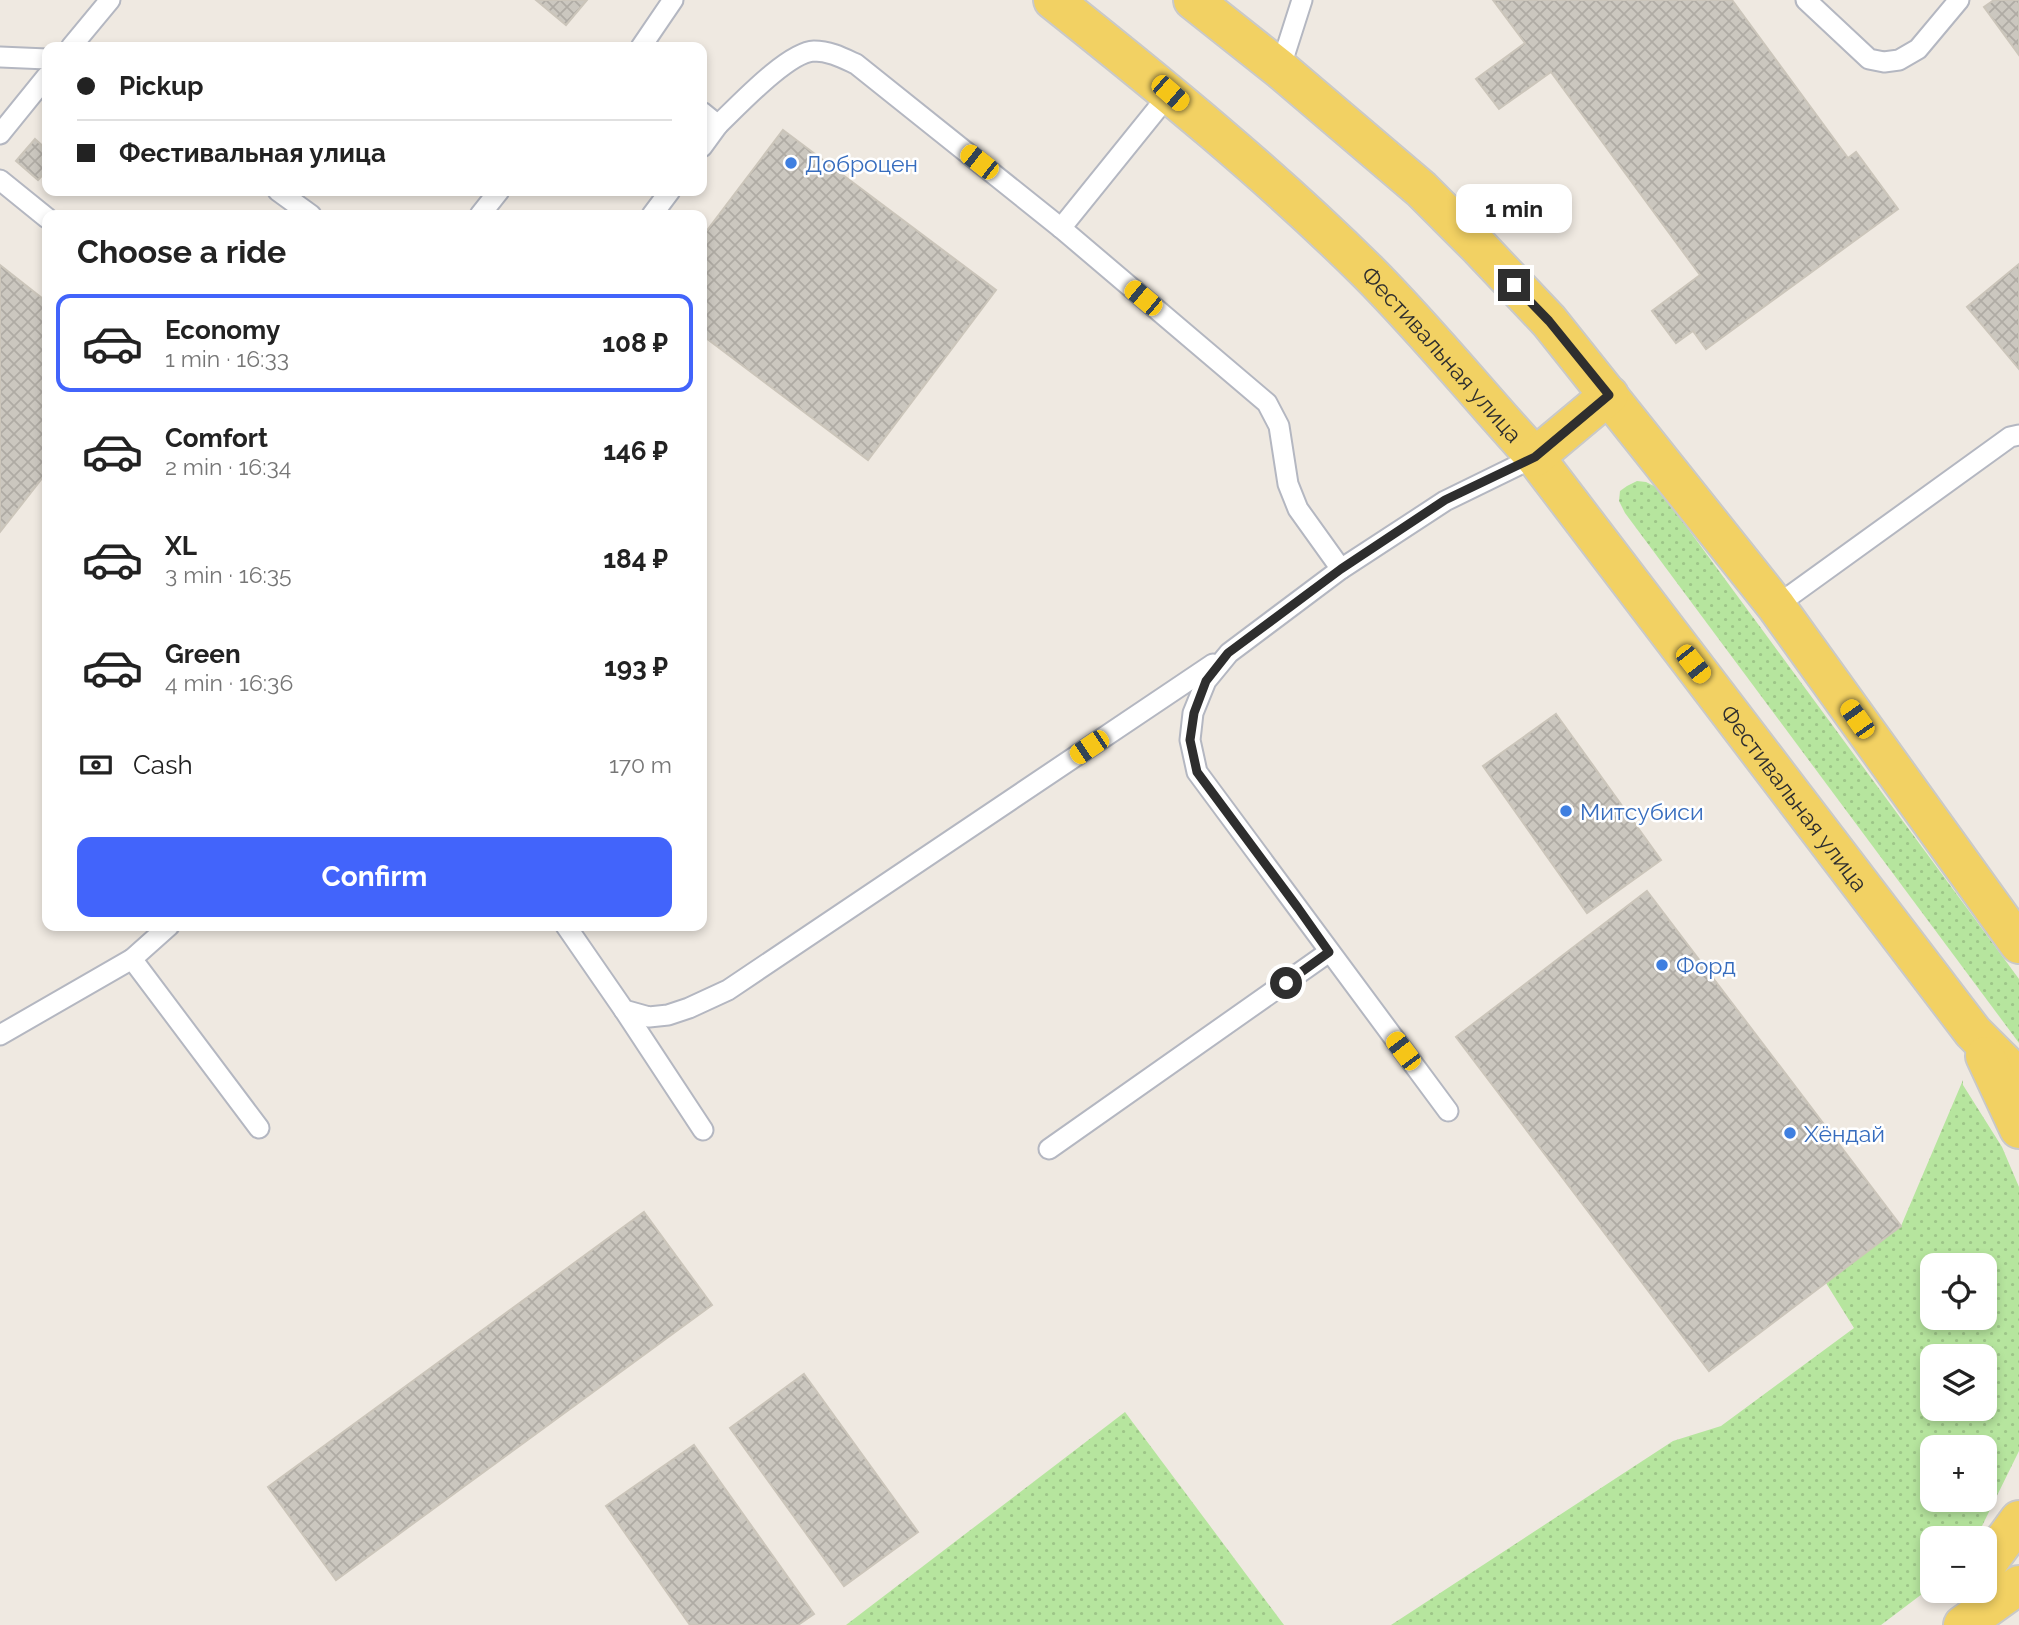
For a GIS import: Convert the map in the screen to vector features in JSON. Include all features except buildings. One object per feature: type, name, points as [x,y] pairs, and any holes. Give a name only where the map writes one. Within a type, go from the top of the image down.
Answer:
[{"type":"main road","name":"Фестивальная улица","points":[[1052,0],[1170,93],[1306,213],[1425,332],[1472,389],[1535,457],[1973,1032]]},
{"type":"main road","points":[[1193,0],[1280,69],[1431,199],[1549,321],[1776,606],[2019,944]]},
{"type":"main road","points":[[1535,457],[1609,395]]},
{"type":"main road","points":[[1973,1032],[2019,1078]]},
{"type":"main road","points":[[1973,1032],[2019,1129]]},
{"type":"main road","points":[[1997,1550],[2019,1520]]},
{"type":"main road","points":[[1963,1625],[2019,1585]]},
{"type":"main road","points":[[1936,1625],[1955,1603]]},
{"type":"lane","points":[[75,42],[110,0]]},
{"type":"lane","points":[[644,42],[673,0]]},
{"type":"lane","points":[[1280,69],[1302,0]]},
{"type":"lane","points":[[1806,0],[1869,59],[1884,62],[1899,60],[1918,49],[1959,0]]},
{"type":"lane","points":[[707,140],[718,125],[768,78],[790,62],[812,51],[833,54],[856,64],[1061,228],[1267,402],[1279,426],[1289,484],[1298,509],[1341,569]]},
{"type":"lane","points":[[0,57],[42,59]]},
{"type":"lane","points":[[0,134],[42,82]]},
{"type":"lane","points":[[1061,228],[1170,93]]},
{"type":"lane","points":[[707,116],[718,125]]},
{"type":"lane","points":[[0,180],[42,214]]},
{"type":"lane","points":[[285,196],[303,210]]},
{"type":"lane","points":[[1776,606],[2010,437],[2019,435]]},
{"type":"lane","points":[[624,1010],[649,1017],[668,1015],[728,990],[1228,653],[1341,569],[1445,500],[1535,457]]},
{"type":"lane","points":[[1228,653],[1206,681],[1194,713],[1190,740],[1197,772],[1448,1111]]},
{"type":"lane","points":[[0,1035],[132,959],[163,931]]},
{"type":"lane","points":[[569,931],[703,1130]]},
{"type":"lane","points":[[1049,1149],[1329,952]]},
{"type":"lane","points":[[132,959],[259,1128]]},
{"type":"green space","points":[[1637,481],[1658,488],[2019,979],[2019,1043],[1625,513],[1619,501],[1620,491]]},
{"type":"green space","points":[[1963,1080],[1963,1085],[2002,1147],[2019,1187],[2019,1451],[1997,1496],[1997,1435],[1920,1435],[1920,1512],[1989,1512],[1982,1526],[1920,1526],[1920,1596],[1881,1625],[1391,1625],[1673,1441],[1721,1426],[1854,1328],[1826,1283],[1901,1226]]},
{"type":"green space","points":[[1125,1412],[1284,1625],[846,1625]]},
{"type":"place","name":"Доброцен","points":[[791,163]]},
{"type":"place","name":"Митсубиси","points":[[1566,811]]},
{"type":"place","name":"Форд","points":[[1662,965]]},
{"type":"place","name":"Хёндай","points":[[1790,1133]]},
{"type":"route","points":[[1286,983],[1329,952],[1197,772],[1190,740],[1194,713],[1206,681],[1228,653],[1341,569],[1445,500],[1535,457],[1609,395],[1549,321],[1514,285]]}]
